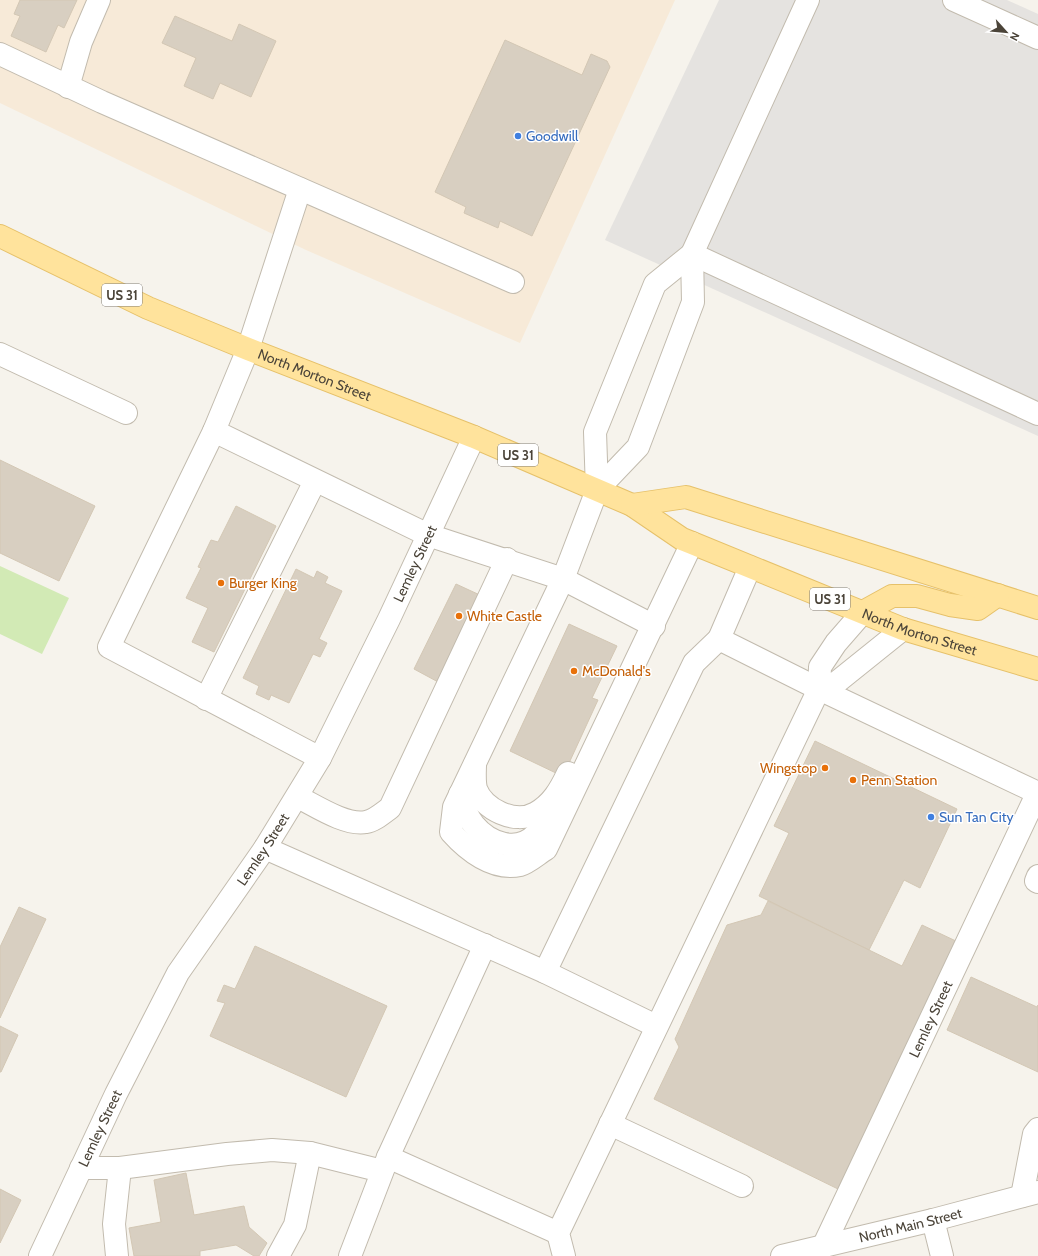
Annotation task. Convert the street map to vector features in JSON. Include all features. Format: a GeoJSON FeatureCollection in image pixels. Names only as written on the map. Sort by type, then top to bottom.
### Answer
{"type":"FeatureCollection","features":[{"type":"Feature","properties":{"kind":"main road","name":"North Morton Street"},"geometry":{"type":"LineString","coordinates":[[0,236],[148,308],[248,349],[474,437],[632,505],[682,539],[903,629],[1038,669]]}},
{"type":"Feature","properties":{"kind":"main road"},"geometry":{"type":"LineString","coordinates":[[632,505],[686,497],[1038,608]]}},
{"type":"Feature","properties":{"kind":"main road"},"geometry":{"type":"LineString","coordinates":[[862,612],[892,596],[917,596],[978,609],[998,595]]}},
{"type":"Feature","properties":{"kind":"street"},"geometry":{"type":"LineString","coordinates":[[68,87],[81,42],[99,0]]}},
{"type":"Feature","properties":{"kind":"street"},"geometry":{"type":"LineString","coordinates":[[596,490],[638,446],[693,302],[692,254],[808,0]]}},
{"type":"Feature","properties":{"kind":"street"},"geometry":{"type":"LineString","coordinates":[[954,0],[1038,38]]}},
{"type":"Feature","properties":{"kind":"street"},"geometry":{"type":"LineString","coordinates":[[0,54],[68,87],[513,282]]}},
{"type":"Feature","properties":{"kind":"street"},"geometry":{"type":"LineString","coordinates":[[300,189],[248,349],[214,431],[109,647],[320,758]]}},
{"type":"Feature","properties":{"kind":"street"},"geometry":{"type":"LineString","coordinates":[[692,254],[1038,414]]}},
{"type":"Feature","properties":{"kind":"street"},"geometry":{"type":"LineString","coordinates":[[692,254],[655,284],[595,432],[596,490],[563,579],[454,807],[450,832],[466,848],[500,865],[521,865],[546,848],[692,543]]}},
{"type":"Feature","properties":{"kind":"street"},"geometry":{"type":"LineString","coordinates":[[0,354],[126,413]]}},
{"type":"Feature","properties":{"kind":"street"},"geometry":{"type":"LineString","coordinates":[[214,431],[428,535],[507,559],[563,579],[649,635]]}},
{"type":"Feature","properties":{"kind":"street","name":"Lemley Street"},"geometry":{"type":"LineString","coordinates":[[40,1256],[140,1045],[178,973],[265,848],[298,797],[320,758],[474,437]]}},
{"type":"Feature","properties":{"kind":"street"},"geometry":{"type":"LineString","coordinates":[[206,699],[315,481]]}},
{"type":"Feature","properties":{"kind":"street"},"geometry":{"type":"LineString","coordinates":[[298,797],[341,818],[356,822],[366,822],[390,808],[507,559]]}},
{"type":"Feature","properties":{"kind":"street"},"geometry":{"type":"LineString","coordinates":[[544,972],[694,664],[719,639],[750,567]]}},
{"type":"Feature","properties":{"kind":"street"},"geometry":{"type":"LineString","coordinates":[[564,1256],[558,1233],[819,689],[820,667],[836,642],[862,612]]}},
{"type":"Feature","properties":{"kind":"street"},"geometry":{"type":"LineString","coordinates":[[819,689],[837,682],[903,629]]}},
{"type":"Feature","properties":{"kind":"street"},"geometry":{"type":"LineString","coordinates":[[460,794],[464,808],[473,825],[487,837],[501,844],[512,845],[524,842],[535,835],[543,824],[559,792],[610,685],[649,635]]}},
{"type":"Feature","properties":{"kind":"street"},"geometry":{"type":"LineString","coordinates":[[719,639],[819,689],[1038,793]]}},
{"type":"Feature","properties":{"kind":"street"},"geometry":{"type":"LineString","coordinates":[[475,762],[476,787],[481,799],[492,808],[504,814],[520,817],[534,815],[546,806],[559,792]]}},
{"type":"Feature","properties":{"kind":"street","name":"Lemley Street"},"geometry":{"type":"LineString","coordinates":[[823,1247],[1038,793]]}},
{"type":"Feature","properties":{"kind":"street"},"geometry":{"type":"LineString","coordinates":[[265,848],[485,945],[656,1026]]}},
{"type":"Feature","properties":{"kind":"street"},"geometry":{"type":"LineString","coordinates":[[1038,876],[1036,880],[1038,882]]}},
{"type":"Feature","properties":{"kind":"street"},"geometry":{"type":"LineString","coordinates":[[350,1256],[385,1164],[485,945]]}},
{"type":"Feature","properties":{"kind":"street"},"geometry":{"type":"LineString","coordinates":[[610,1124],[742,1186]]}},
{"type":"Feature","properties":{"kind":"street"},"geometry":{"type":"LineString","coordinates":[[1030,1194],[1034,1134],[1038,1129]]}},
{"type":"Feature","properties":{"kind":"street"},"geometry":{"type":"LineString","coordinates":[[81,1168],[120,1168],[227,1154],[272,1150],[310,1153],[385,1164],[558,1233]]}},
{"type":"Feature","properties":{"kind":"street"},"geometry":{"type":"LineString","coordinates":[[278,1256],[295,1225],[310,1153]]}},
{"type":"Feature","properties":{"kind":"street"},"geometry":{"type":"LineString","coordinates":[[117,1256],[114,1224],[120,1168]]}},
{"type":"Feature","properties":{"kind":"street","name":"North Main Street"},"geometry":{"type":"LineString","coordinates":[[782,1256],[933,1220],[1030,1194]]}},
{"type":"Feature","properties":{"kind":"street"},"geometry":{"type":"LineString","coordinates":[[933,1220],[942,1256]]}},
{"type":"Feature","properties":{"kind":"shaded area"},"geometry":{"type":"Polygon","coordinates":[[[0,0],[675,0],[520,343],[306,250],[0,103],[0,0]]]}},
{"type":"Feature","properties":{"kind":"shaded area"},"geometry":{"type":"Polygon","coordinates":[[[719,0],[1007,0],[1038,14],[1038,436],[605,240],[719,0]]]}},
{"type":"Feature","properties":{"kind":"green space"},"geometry":{"type":"Polygon","coordinates":[[[0,566],[69,598],[42,654],[0,634],[0,566]]]}},
{"type":"Feature","properties":{"kind":"building"},"geometry":{"type":"Polygon","coordinates":[[[20,0],[77,0],[64,28],[58,25],[46,52],[11,36],[20,16],[14,14],[20,0]]]}},
{"type":"Feature","properties":{"kind":"building"},"geometry":{"type":"Polygon","coordinates":[[[175,16],[232,41],[239,24],[276,41],[251,97],[220,83],[213,99],[184,86],[196,58],[162,43],[175,16]]]}},
{"type":"Feature","properties":{"kind":"building"},"geometry":{"type":"Polygon","coordinates":[[[505,40],[582,75],[591,54],[607,61],[610,67],[532,236],[500,221],[498,228],[464,213],[466,207],[435,192],[505,40]]]}},
{"type":"Feature","properties":{"kind":"building"},"geometry":{"type":"Polygon","coordinates":[[[0,460],[95,506],[59,581],[0,553],[0,460]]]}},
{"type":"Feature","properties":{"kind":"building","name":"Burger King"},"geometry":{"type":"Polygon","coordinates":[[[236,506],[276,526],[214,652],[192,642],[208,608],[186,598],[201,568],[198,567],[211,540],[218,542],[236,506]]]}},
{"type":"Feature","properties":{"kind":"building"},"geometry":{"type":"Polygon","coordinates":[[[296,569],[314,578],[317,571],[328,577],[325,583],[342,591],[319,639],[327,643],[320,657],[313,654],[289,703],[271,695],[269,700],[256,694],[259,686],[243,678],[296,569]]]}},
{"type":"Feature","properties":{"kind":"building"},"geometry":{"type":"Polygon","coordinates":[[[456,584],[482,596],[440,683],[414,669],[456,584]]]}},
{"type":"Feature","properties":{"kind":"building"},"geometry":{"type":"Polygon","coordinates":[[[569,624],[617,646],[592,698],[598,700],[564,774],[558,774],[510,751],[569,624]]]}},
{"type":"Feature","properties":{"kind":"building"},"geometry":{"type":"Polygon","coordinates":[[[815,741],[957,809],[920,888],[904,880],[869,950],[759,896],[789,833],[774,826],[815,741]]]}},
{"type":"Feature","properties":{"kind":"building"},"geometry":{"type":"Polygon","coordinates":[[[768,901],[902,966],[922,925],[958,942],[838,1189],[654,1099],[679,1047],[675,1039],[727,925],[761,915],[768,901]]]}},
{"type":"Feature","properties":{"kind":"building"},"geometry":{"type":"Polygon","coordinates":[[[19,907],[46,919],[0,1018],[0,947],[19,907]]]}},
{"type":"Feature","properties":{"kind":"building"},"geometry":{"type":"Polygon","coordinates":[[[255,946],[387,1006],[346,1097],[210,1036],[225,1003],[217,1001],[224,985],[235,989],[255,946]]]}},
{"type":"Feature","properties":{"kind":"building"},"geometry":{"type":"Polygon","coordinates":[[[971,977],[1037,1007],[1038,1005],[1038,1072],[947,1030],[971,977]]]}},
{"type":"Feature","properties":{"kind":"building"},"geometry":{"type":"Polygon","coordinates":[[[0,1026],[18,1035],[1,1072],[0,1072],[0,1026]]]}},
{"type":"Feature","properties":{"kind":"building"},"geometry":{"type":"Polygon","coordinates":[[[186,1173],[194,1215],[244,1206],[249,1227],[267,1243],[259,1256],[254,1256],[236,1245],[200,1251],[200,1256],[134,1256],[129,1228],[161,1222],[154,1180],[186,1173]]]}},
{"type":"Feature","properties":{"kind":"building"},"geometry":{"type":"Polygon","coordinates":[[[0,1189],[21,1200],[0,1243],[0,1189]]]}},
{"type":"Feature","properties":{"kind":"place","name":"Goodwill"},"geometry":{"type":"Point","coordinates":[518,136]}},
{"type":"Feature","properties":{"kind":"place","name":"Burger King"},"geometry":{"type":"Point","coordinates":[221,583]}},
{"type":"Feature","properties":{"kind":"place","name":"White Castle"},"geometry":{"type":"Point","coordinates":[459,616]}},
{"type":"Feature","properties":{"kind":"place","name":"McDonald's"},"geometry":{"type":"Point","coordinates":[574,671]}},
{"type":"Feature","properties":{"kind":"place","name":"Wingstop"},"geometry":{"type":"Point","coordinates":[825,768]}},
{"type":"Feature","properties":{"kind":"place","name":"Penn Station"},"geometry":{"type":"Point","coordinates":[853,780]}},
{"type":"Feature","properties":{"kind":"place","name":"Sun Tan City"},"geometry":{"type":"Point","coordinates":[931,817]}}]}
